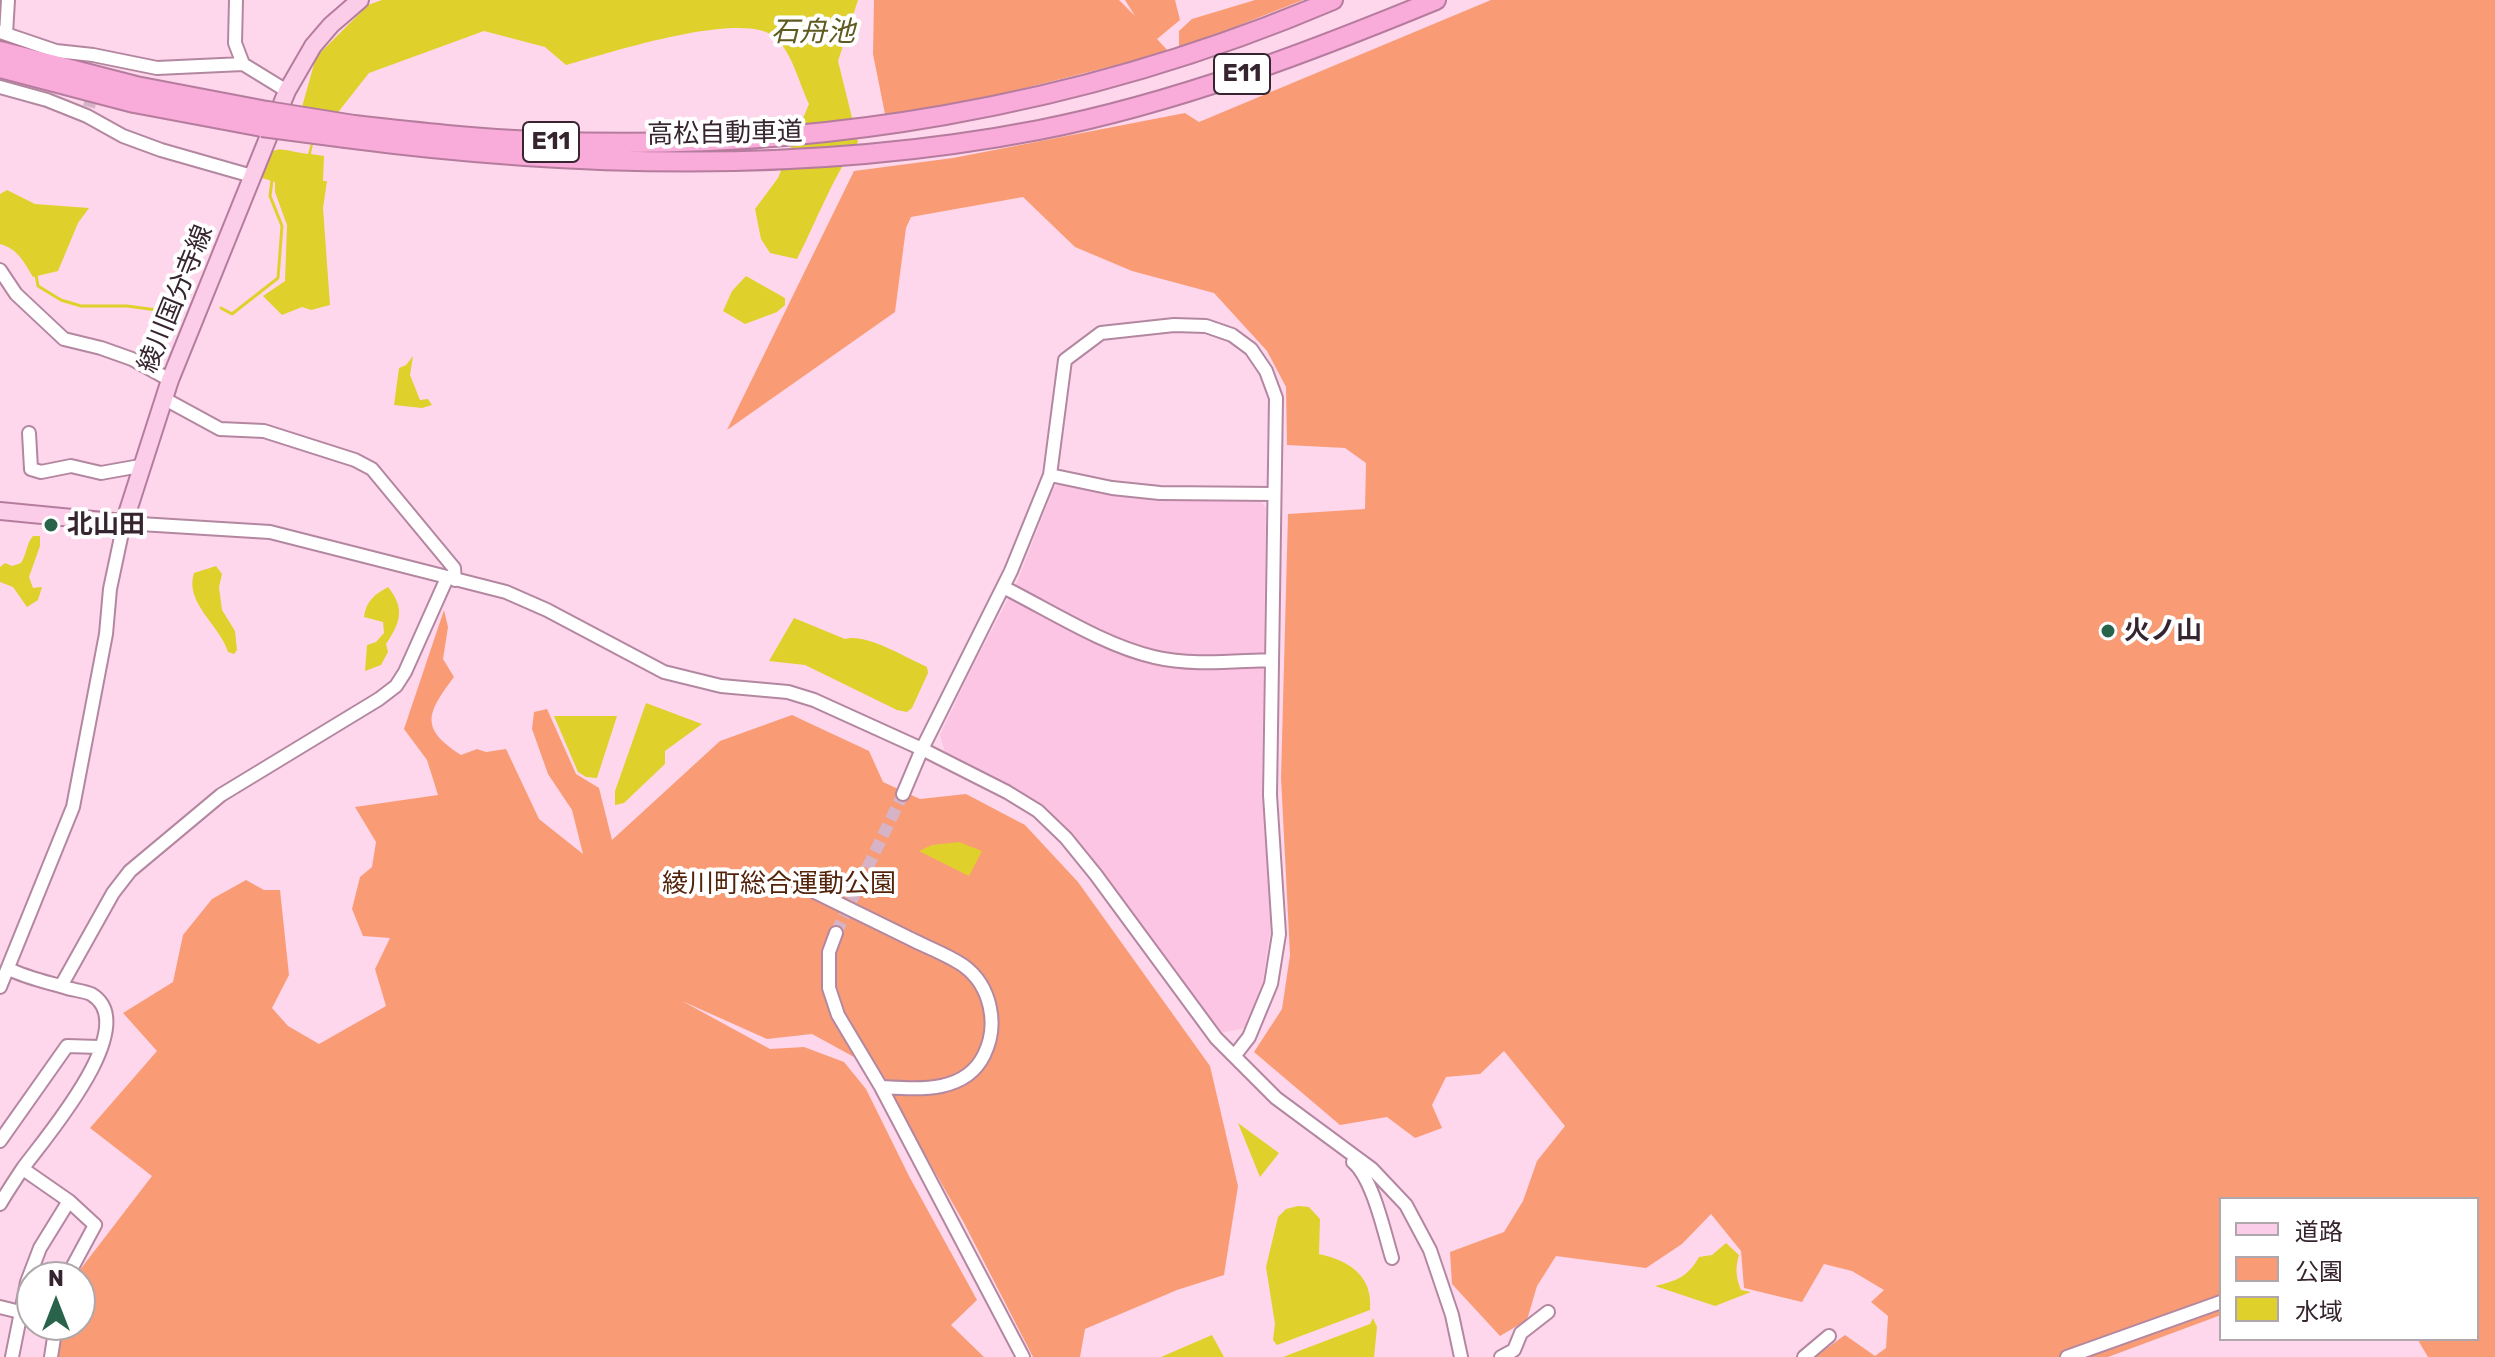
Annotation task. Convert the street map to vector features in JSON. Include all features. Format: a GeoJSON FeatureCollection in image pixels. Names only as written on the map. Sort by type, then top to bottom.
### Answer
{"type":"FeatureCollection","features":[{"type":"Feature","properties":{"kind":"highway","name":"高松自動車道"},"geometry":{"type":"LineString","coordinates":[[350,132],[652,143],[750,138],[898,123],[1028,100],[1153,67],[1271,26],[1333,0]]}},
{"type":"Feature","properties":{"kind":"highway","name":"高松自動車道"},"geometry":{"type":"LineString","coordinates":[[0,68],[134,103],[350,132],[425,149],[538,158],[738,161],[819,158],[910,150],[1041,129],[1167,98],[1285,61],[1436,0]]}},
{"type":"Feature","properties":{"kind":"highway","name":"高松自動車道"},"geometry":{"type":"LineString","coordinates":[[2,39],[136,86],[264,119]]}},
{"type":"Feature","properties":{"kind":"main road","name":"綾川国分寺線"},"geometry":{"type":"LineString","coordinates":[[124,523],[163,398],[287,91],[313,46],[331,25],[360,0]]}},
{"type":"Feature","properties":{"kind":"main road"},"geometry":{"type":"LineString","coordinates":[[0,511],[124,523]]}},
{"type":"Feature","properties":{"kind":"street"},"geometry":{"type":"LineString","coordinates":[[8,0],[2,39],[100,62],[157,68],[243,64],[287,91]]}},
{"type":"Feature","properties":{"kind":"street"},"geometry":{"type":"LineString","coordinates":[[236,0],[235,43],[243,64]]}},
{"type":"Feature","properties":{"kind":"street"},"geometry":{"type":"LineString","coordinates":[[0,87],[88,111],[123,136],[252,176]]}},
{"type":"Feature","properties":{"kind":"street"},"geometry":{"type":"LineString","coordinates":[[0,270],[16,294],[64,339],[132,359],[170,380]]}},
{"type":"Feature","properties":{"kind":"street"},"geometry":{"type":"LineString","coordinates":[[903,794],[922,749],[1003,587],[1050,475],[1065,360],[1101,333],[1174,325],[1206,326],[1232,335],[1251,349],[1266,371],[1276,398],[1270,795],[1279,934],[1271,984],[1249,1037],[1235,1055]]}},
{"type":"Feature","properties":{"kind":"street"},"geometry":{"type":"LineString","coordinates":[[61,986],[113,893],[130,871],[221,795],[396,686],[454,568],[372,469],[355,460],[264,431],[220,429],[163,398]]}},
{"type":"Feature","properties":{"kind":"street"},"geometry":{"type":"LineString","coordinates":[[29,433],[31,469],[41,472],[71,466],[101,473],[140,466]]}},
{"type":"Feature","properties":{"kind":"street"},"geometry":{"type":"LineString","coordinates":[[1050,475],[1112,488],[1160,493],[1274,494]]}},
{"type":"Feature","properties":{"kind":"street"},"geometry":{"type":"LineString","coordinates":[[0,987],[73,807],[124,523],[270,532],[506,592],[547,610],[664,672],[721,686],[788,692],[814,700],[922,749],[1038,811],[1066,838],[1199,1017],[1276,1098],[1372,1169],[1406,1205],[1430,1250],[1452,1315],[1461,1357]]}},
{"type":"Feature","properties":{"kind":"street"},"geometry":{"type":"LineString","coordinates":[[1003,587],[1122,648],[1156,658],[1188,662],[1271,660]]}},
{"type":"Feature","properties":{"kind":"street"},"geometry":{"type":"LineString","coordinates":[[811,890],[965,967],[988,996],[991,1013],[989,1038],[985,1054],[976,1067],[958,1081],[936,1089],[881,1087]]}},
{"type":"Feature","properties":{"kind":"street"},"geometry":{"type":"LineString","coordinates":[[836,933],[829,952],[829,988],[851,1039],[881,1087],[1023,1357]]}},
{"type":"Feature","properties":{"kind":"street"},"geometry":{"type":"LineString","coordinates":[[0,1204],[83,1087],[95,1064],[106,1026],[100,1003],[90,994],[22,976],[9,969]]}},
{"type":"Feature","properties":{"kind":"street"},"geometry":{"type":"LineString","coordinates":[[0,1141],[67,1046],[99,1047]]}},
{"type":"Feature","properties":{"kind":"street"},"geometry":{"type":"LineString","coordinates":[[1347,1151],[1345,1155],[1360,1168],[1367,1183],[1392,1258]]}},
{"type":"Feature","properties":{"kind":"street"},"geometry":{"type":"LineString","coordinates":[[23,1169],[69,1201],[95,1225],[76,1261]]}},
{"type":"Feature","properties":{"kind":"street"},"geometry":{"type":"LineString","coordinates":[[35,1261],[69,1201]]}},
{"type":"Feature","properties":{"kind":"street"},"geometry":{"type":"LineString","coordinates":[[2067,1357],[2219,1303]]}},
{"type":"Feature","properties":{"kind":"street"},"geometry":{"type":"LineString","coordinates":[[1501,1357],[1514,1350],[1521,1333],[1548,1312]]}},
{"type":"Feature","properties":{"kind":"street"},"geometry":{"type":"LineString","coordinates":[[12,1357],[16,1334]]}},
{"type":"Feature","properties":{"kind":"street"},"geometry":{"type":"LineString","coordinates":[[1804,1357],[1829,1336]]}},
{"type":"Feature","properties":{"kind":"shaded area"},"geometry":{"type":"Polygon","coordinates":[[[1061,483],[1260,500],[1266,508],[1262,777],[1270,934],[1263,981],[1245,1028],[1220,1033],[1075,837],[1057,820],[1038,803],[1001,780],[946,756],[940,735],[1017,582],[1054,487],[1061,483]]]}},
{"type":"Feature","properties":{"kind":"green space"},"geometry":{"type":"Polygon","coordinates":[[[874,0],[1119,0],[1135,16],[1125,0],[1175,0],[1180,20],[1157,39],[1169,52],[949,107],[885,114],[873,54],[874,0]]]}},
{"type":"Feature","properties":{"kind":"green space"},"geometry":{"type":"Polygon","coordinates":[[[1255,0],[1303,0],[1179,49],[1179,31],[1192,19],[1255,0]]]}},
{"type":"Feature","properties":{"kind":"green space"},"geometry":{"type":"Polygon","coordinates":[[[1491,0],[2495,0],[2495,1357],[2428,1357],[2419,1342],[2479,1341],[2479,1197],[2219,1197],[2219,1316],[2108,1357],[1815,1357],[1845,1335],[1875,1356],[1886,1348],[1888,1316],[1871,1302],[1884,1290],[1852,1271],[1824,1264],[1802,1302],[1744,1288],[1741,1251],[1711,1214],[1682,1244],[1646,1268],[1556,1256],[1537,1286],[1527,1320],[1500,1336],[1452,1284],[1450,1252],[1504,1232],[1523,1201],[1537,1161],[1565,1126],[1504,1051],[1480,1074],[1446,1077],[1432,1105],[1442,1128],[1415,1138],[1387,1117],[1340,1125],[1254,1052],[1282,1009],[1290,955],[1281,778],[1288,514],[1365,509],[1366,463],[1345,448],[1287,445],[1286,387],[1267,351],[1214,293],[1132,271],[1075,247],[1023,197],[911,217],[906,228],[895,312],[727,430],[854,171],[953,158],[1185,113],[1199,122],[1491,0]]]}},
{"type":"Feature","properties":{"kind":"green space","name":"綾川町総合運動公園"},"geometry":{"type":"Polygon","coordinates":[[[444,610],[448,627],[443,659],[454,677],[433,710],[433,728],[461,755],[477,749],[486,752],[506,749],[539,819],[583,854],[572,810],[548,774],[532,729],[534,712],[547,709],[576,774],[599,788],[612,840],[720,741],[792,715],[869,751],[883,782],[920,799],[966,794],[1025,825],[1078,882],[1210,1066],[1238,1186],[1224,1275],[1177,1290],[1085,1329],[1080,1357],[1033,1357],[964,1223],[876,1069],[812,1034],[767,1039],[682,1001],[770,1049],[804,1047],[844,1062],[866,1089],[910,1178],[977,1300],[951,1325],[984,1357],[57,1357],[60,1341],[96,1341],[96,1261],[87,1261],[152,1176],[90,1128],[157,1051],[123,1013],[173,982],[183,935],[212,899],[246,880],[264,890],[280,890],[289,975],[272,1008],[288,1026],[319,1044],[386,1006],[375,969],[390,938],[363,936],[352,909],[360,877],[372,867],[376,842],[355,807],[438,795],[427,760],[404,729],[444,610]]]}},
{"type":"Feature","properties":{"kind":"water","name":"石舟池"},"geometry":{"type":"Polygon","coordinates":[[[382,0],[858,0],[838,61],[858,142],[797,259],[770,253],[761,239],[755,209],[778,178],[809,104],[791,61],[776,38],[760,30],[706,30],[566,65],[545,47],[484,31],[369,73],[313,144],[311,154],[324,156],[323,181],[327,181],[323,208],[330,305],[311,310],[302,307],[282,315],[263,296],[285,281],[287,225],[275,192],[275,182],[259,177],[275,150],[308,154],[311,143],[302,107],[316,57],[368,5],[382,0]]]}},
{"type":"Feature","properties":{"kind":"water"},"geometry":{"type":"Polygon","coordinates":[[[7,190],[35,204],[89,208],[78,223],[58,271],[33,277],[16,253],[0,244],[0,194],[7,190]]]}},
{"type":"Feature","properties":{"kind":"water"},"geometry":{"type":"Polygon","coordinates":[[[746,276],[785,298],[785,305],[777,312],[745,324],[723,311],[732,291],[746,276]]]}},
{"type":"Feature","properties":{"kind":"water"},"geometry":{"type":"Polygon","coordinates":[[[413,356],[410,375],[420,400],[428,399],[432,405],[422,408],[394,405],[399,368],[413,356]]]}},
{"type":"Feature","properties":{"kind":"water"},"geometry":{"type":"Polygon","coordinates":[[[33,536],[40,536],[40,546],[29,577],[33,588],[42,587],[38,600],[27,607],[13,587],[0,582],[0,567],[5,563],[12,566],[21,563],[33,536]]]}},
{"type":"Feature","properties":{"kind":"water"},"geometry":{"type":"Polygon","coordinates":[[[216,566],[222,574],[219,587],[222,610],[235,631],[237,650],[234,654],[228,652],[194,594],[194,573],[216,566]]]}},
{"type":"Feature","properties":{"kind":"water"},"geometry":{"type":"Polygon","coordinates":[[[388,587],[399,608],[398,622],[386,644],[388,652],[381,665],[365,671],[367,645],[376,642],[384,633],[383,622],[364,617],[365,611],[372,599],[388,587]]]}},
{"type":"Feature","properties":{"kind":"water"},"geometry":{"type":"Polygon","coordinates":[[[794,618],[845,639],[875,643],[927,667],[928,673],[912,708],[907,712],[897,710],[805,665],[769,661],[794,618]]]}},
{"type":"Feature","properties":{"kind":"water"},"geometry":{"type":"Polygon","coordinates":[[[646,703],[702,724],[665,751],[665,764],[624,803],[615,805],[615,791],[646,703]]]}},
{"type":"Feature","properties":{"kind":"water"},"geometry":{"type":"Polygon","coordinates":[[[554,716],[617,716],[597,778],[578,772],[554,716]]]}},
{"type":"Feature","properties":{"kind":"water"},"geometry":{"type":"Polygon","coordinates":[[[959,842],[982,851],[969,876],[919,851],[932,845],[959,842]]]}},
{"type":"Feature","properties":{"kind":"water"},"geometry":{"type":"Polygon","coordinates":[[[1238,1123],[1279,1153],[1260,1177],[1238,1123]]]}},
{"type":"Feature","properties":{"kind":"water"},"geometry":{"type":"Polygon","coordinates":[[[1309,1207],[1320,1219],[1319,1254],[1350,1266],[1364,1280],[1370,1310],[1277,1345],[1273,1340],[1275,1324],[1266,1267],[1278,1217],[1286,1209],[1309,1207]]]}},
{"type":"Feature","properties":{"kind":"water"},"geometry":{"type":"Polygon","coordinates":[[[1726,1243],[1739,1255],[1737,1273],[1741,1290],[1751,1292],[1715,1306],[1655,1286],[1681,1277],[1699,1257],[1712,1255],[1726,1243]]]}},
{"type":"Feature","properties":{"kind":"water"},"geometry":{"type":"Polygon","coordinates":[[[1373,1318],[1377,1327],[1374,1357],[1283,1357],[1370,1324],[1373,1318]]]}},
{"type":"Feature","properties":{"kind":"water"},"geometry":{"type":"Polygon","coordinates":[[[1212,1335],[1224,1357],[1161,1357],[1212,1335]]]}},
{"type":"Feature","properties":{"kind":"waterway"},"geometry":{"type":"LineString","coordinates":[[221,308],[232,314],[278,278],[282,226],[270,196],[272,180]]}},
{"type":"Feature","properties":{"kind":"waterway"},"geometry":{"type":"LineString","coordinates":[[36,275],[38,286],[61,300],[81,306],[127,306],[179,313]]}},
{"type":"Feature","properties":{"kind":"tunnel"},"geometry":{"type":"LineString","coordinates":[[89,107],[99,66]]}},
{"type":"Feature","properties":{"kind":"tunnel"},"geometry":{"type":"LineString","coordinates":[[836,933],[903,794]]}},
{"type":"Feature","properties":{"kind":"place","name":"北山田"},"geometry":{"type":"Point","coordinates":[51,525]}},
{"type":"Feature","properties":{"kind":"place","name":"火ノ山"},"geometry":{"type":"Point","coordinates":[2108,631]}}]}
